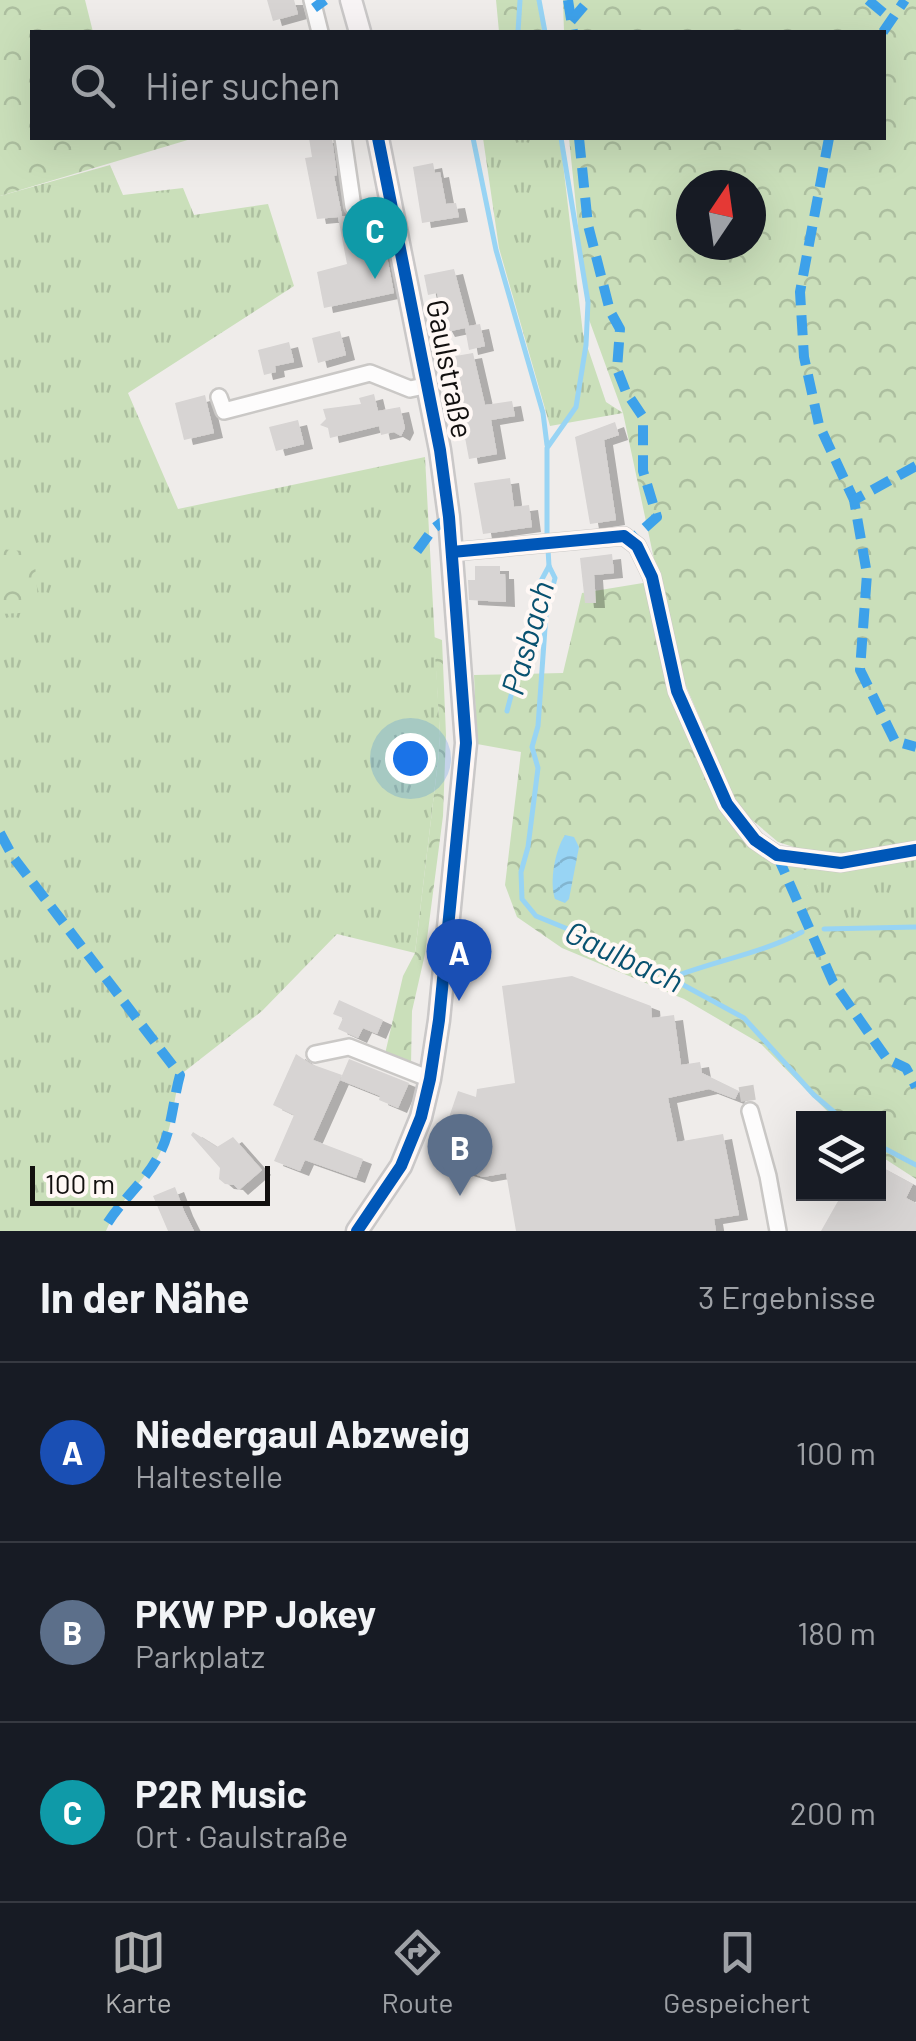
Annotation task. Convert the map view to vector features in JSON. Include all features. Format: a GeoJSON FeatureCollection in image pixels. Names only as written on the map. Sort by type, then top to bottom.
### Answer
{"type":"FeatureCollection","features":[{"type":"Feature","properties":{"kind":"main road"},"geometry":{"type":"LineString","coordinates":[[350,0],[359,30]]}},
{"type":"Feature","properties":{"kind":"main road","name":"Gaulstraße"},"geometry":{"type":"LineString","coordinates":[[357,1231],[401,1166],[421,1117],[430,1079],[440,1020],[466,743],[440,450],[378,140]]}},
{"type":"Feature","properties":{"kind":"street"},"geometry":{"type":"LineString","coordinates":[[312,0],[320,30]]}},
{"type":"Feature","properties":{"kind":"street"},"geometry":{"type":"LineString","coordinates":[[343,140],[353,207]]}},
{"type":"Feature","properties":{"kind":"street","name":"Gaulstraße"},"geometry":{"type":"LineString","coordinates":[[219,397],[224,412],[370,373],[410,389],[429,385]]}},
{"type":"Feature","properties":{"kind":"street"},"geometry":{"type":"LineString","coordinates":[[452,552],[624,536],[637,546],[652,576],[678,692],[726,804],[755,840],[777,854],[841,863],[916,850]]}},
{"type":"Feature","properties":{"kind":"street"},"geometry":{"type":"LineString","coordinates":[[316,1054],[349,1048],[430,1079]]}},
{"type":"Feature","properties":{"kind":"street"},"geometry":{"type":"LineString","coordinates":[[750,1110],[778,1231]]}},
{"type":"Feature","properties":{"kind":"green space"},"geometry":{"type":"Polygon","coordinates":[[[0,0],[85,0],[92,30],[30,30],[30,140],[188,140],[0,196],[0,0]]]}},
{"type":"Feature","properties":{"kind":"green space"},"geometry":{"type":"Polygon","coordinates":[[[496,0],[539,0],[544,30],[499,30],[496,0]]]}},
{"type":"Feature","properties":{"kind":"green space"},"geometry":{"type":"Polygon","coordinates":[[[563,0],[916,0],[916,841],[837,861],[778,842],[745,814],[770,843],[838,865],[807,884],[824,920],[916,920],[916,1179],[886,1160],[886,1111],[827,1111],[761,1044],[684,999],[562,948],[517,917],[505,885],[521,752],[477,744],[474,675],[563,673],[582,593],[649,582],[684,709],[731,790],[676,663],[623,413],[587,314],[569,140],[886,140],[886,30],[564,30],[563,0]]]}},
{"type":"Feature","properties":{"kind":"green space"},"geometry":{"type":"Polygon","coordinates":[[[483,140],[560,140],[583,334],[606,402],[623,413],[550,426],[499,248],[483,140]]]}},
{"type":"Feature","properties":{"kind":"green space"},"geometry":{"type":"Polygon","coordinates":[[[110,165],[123,195],[183,188],[194,215],[268,204],[294,286],[128,393],[178,509],[425,457],[440,736],[438,761],[415,953],[337,934],[262,1011],[180,1075],[161,1151],[106,1231],[0,1231],[0,196],[110,165]]]}},
{"type":"Feature","properties":{"kind":"green space"},"geometry":{"type":"Polygon","coordinates":[[[0,549],[34,552],[39,612],[0,614],[0,549]]]}},
{"type":"Feature","properties":{"kind":"green space"},"geometry":{"type":"Polygon","coordinates":[[[434,637],[442,640],[446,735],[443,816],[425,954],[412,1011],[411,1066],[385,1054],[403,976],[415,953],[438,761],[434,637]]]}},
{"type":"Feature","properties":{"kind":"green space"},"geometry":{"type":"Polygon","coordinates":[[[916,845],[916,920],[823,920],[806,883],[838,865],[916,845]]]}},
{"type":"Feature","properties":{"kind":"water"},"geometry":{"type":"Polygon","coordinates":[[[565,835],[574,837],[579,847],[565,903],[555,899],[553,875],[565,835]]]}},
{"type":"Feature","properties":{"kind":"building"},"geometry":{"type":"Polygon","coordinates":[[[267,0],[294,0],[298,14],[273,21],[267,0]]]}},
{"type":"Feature","properties":{"kind":"building"},"geometry":{"type":"Polygon","coordinates":[[[309,140],[332,140],[342,216],[359,216],[362,234],[382,230],[394,293],[324,308],[317,272],[347,264],[338,217],[317,219],[305,158],[312,157],[309,140]]]}},
{"type":"Feature","properties":{"kind":"building"},"geometry":{"type":"Polygon","coordinates":[[[433,163],[435,173],[440,172],[446,204],[456,203],[459,217],[422,223],[413,167],[433,163]]]}},
{"type":"Feature","properties":{"kind":"building"},"geometry":{"type":"Polygon","coordinates":[[[454,269],[469,326],[480,324],[485,346],[469,350],[465,328],[446,332],[440,321],[443,317],[437,293],[428,295],[424,275],[454,269]]]}},
{"type":"Feature","properties":{"kind":"building"},"geometry":{"type":"Polygon","coordinates":[[[340,331],[346,355],[318,363],[312,338],[340,331]]]}},
{"type":"Feature","properties":{"kind":"building"},"geometry":{"type":"Polygon","coordinates":[[[289,342],[294,362],[275,366],[276,372],[264,375],[258,350],[289,342]]]}},
{"type":"Feature","properties":{"kind":"building"},"geometry":{"type":"Polygon","coordinates":[[[473,353],[485,405],[512,401],[515,416],[491,420],[497,454],[469,459],[450,357],[473,353]]]}},
{"type":"Feature","properties":{"kind":"building"},"geometry":{"type":"Polygon","coordinates":[[[374,394],[378,411],[400,407],[405,428],[401,436],[394,432],[381,435],[379,426],[330,438],[328,428],[320,425],[326,419],[323,409],[361,404],[359,398],[374,394]]]}},
{"type":"Feature","properties":{"kind":"building"},"geometry":{"type":"Polygon","coordinates":[[[205,395],[214,433],[184,440],[175,403],[205,395]]]}},
{"type":"Feature","properties":{"kind":"building"},"geometry":{"type":"Polygon","coordinates":[[[298,420],[304,444],[276,451],[269,427],[298,420]]]}},
{"type":"Feature","properties":{"kind":"building"},"geometry":{"type":"Polygon","coordinates":[[[615,422],[619,435],[604,440],[616,520],[590,524],[575,437],[615,422]]]}},
{"type":"Feature","properties":{"kind":"building"},"geometry":{"type":"Polygon","coordinates":[[[510,478],[514,507],[529,505],[532,527],[483,534],[474,483],[510,478]]]}},
{"type":"Feature","properties":{"kind":"building"},"geometry":{"type":"Polygon","coordinates":[[[612,554],[614,573],[594,575],[596,603],[585,603],[580,558],[612,554]]]}},
{"type":"Feature","properties":{"kind":"building"},"geometry":{"type":"Polygon","coordinates":[[[475,566],[500,566],[500,574],[505,574],[506,602],[469,600],[468,580],[475,580],[475,566]]]}},
{"type":"Feature","properties":{"kind":"building"},"geometry":{"type":"Polygon","coordinates":[[[572,976],[651,1006],[652,1018],[674,1015],[681,1065],[700,1062],[702,1073],[739,1091],[735,1099],[709,1089],[668,1098],[677,1142],[723,1134],[739,1215],[714,1219],[716,1231],[516,1231],[506,1173],[483,1177],[434,1161],[458,1091],[476,1097],[477,1089],[515,1083],[502,986],[572,976]]]}},
{"type":"Feature","properties":{"kind":"building"},"geometry":{"type":"Polygon","coordinates":[[[339,1000],[383,1020],[377,1034],[363,1028],[358,1038],[338,1029],[343,1018],[333,1014],[339,1000]]]}},
{"type":"Feature","properties":{"kind":"building"},"geometry":{"type":"Polygon","coordinates":[[[296,1054],[342,1075],[313,1140],[363,1159],[356,1178],[305,1160],[300,1171],[274,1161],[294,1115],[273,1105],[296,1054]]]}},
{"type":"Feature","properties":{"kind":"building"},"geometry":{"type":"Polygon","coordinates":[[[349,1059],[409,1083],[398,1108],[340,1080],[349,1059]]]}},
{"type":"Feature","properties":{"kind":"building"},"geometry":{"type":"Polygon","coordinates":[[[193,1132],[217,1147],[233,1137],[262,1170],[239,1190],[225,1184],[219,1179],[220,1168],[191,1135],[193,1132]]]}},
{"type":"Feature","properties":{"kind":"building"},"geometry":{"type":"Polygon","coordinates":[[[886,1169],[913,1184],[906,1198],[916,1203],[916,1231],[821,1231],[838,1201],[886,1201],[886,1169]]]}},
{"type":"Feature","properties":{"kind":"building"},"geometry":{"type":"Polygon","coordinates":[[[175,1187],[194,1231],[168,1231],[153,1196],[175,1187]]]}},
{"type":"Feature","properties":{"kind":"waterway","name":"Gaulbach"},"geometry":{"type":"LineString","coordinates":[[518,30],[520,0]]}},
{"type":"Feature","properties":{"kind":"waterway"},"geometry":{"type":"LineString","coordinates":[[539,0],[545,30]]}},
{"type":"Feature","properties":{"kind":"waterway","name":"Gaulbach"},"geometry":{"type":"LineString","coordinates":[[473,140],[496,250],[543,413],[547,445]]}},
{"type":"Feature","properties":{"kind":"waterway"},"geometry":{"type":"LineString","coordinates":[[561,140],[588,302],[586,345],[576,407],[547,448],[549,566],[555,578],[546,614],[538,726],[532,747],[538,768],[521,872],[522,899],[536,916],[619,950],[744,1018],[833,1111]]}},
{"type":"Feature","properties":{"kind":"waterway","name":"Pasbach"},"geometry":{"type":"LineString","coordinates":[[507,711],[541,581],[549,566]]}},
{"type":"Feature","properties":{"kind":"waterway"},"geometry":{"type":"LineString","coordinates":[[824,929],[916,927]]}},
{"type":"Feature","properties":{"kind":"waterway"},"geometry":{"type":"LineString","coordinates":[[671,978],[802,932]]}},
{"type":"Feature","properties":{"kind":"waterway","name":"Gaulbach"},"geometry":{"type":"LineString","coordinates":[[886,1149],[916,1165]]}},
{"type":"Feature","properties":{"kind":"tunnel"},"geometry":{"type":"LineString","coordinates":[[746,1086],[750,1111]]}},
{"type":"Feature","properties":{"kind":"marked path"},"geometry":{"type":"LineString","coordinates":[[314,8],[325,0]]}},
{"type":"Feature","properties":{"kind":"marked path"},"geometry":{"type":"LineString","coordinates":[[568,0],[573,30]]}},
{"type":"Feature","properties":{"kind":"marked path"},"geometry":{"type":"LineString","coordinates":[[571,21],[589,0]]}},
{"type":"Feature","properties":{"kind":"marked path"},"geometry":{"type":"LineString","coordinates":[[868,0],[891,19]]}},
{"type":"Feature","properties":{"kind":"marked path"},"geometry":{"type":"LineString","coordinates":[[884,30],[905,0]]}},
{"type":"Feature","properties":{"kind":"marked path"},"geometry":{"type":"LineString","coordinates":[[579,140],[588,225],[610,311],[620,329],[617,369],[626,392],[643,417],[643,471],[657,517],[631,540]]}},
{"type":"Feature","properties":{"kind":"marked path"},"geometry":{"type":"LineString","coordinates":[[829,140],[800,292],[804,357],[819,425],[854,500]]}},
{"type":"Feature","properties":{"kind":"marked path"},"geometry":{"type":"LineString","coordinates":[[916,466],[854,500],[867,574],[860,670],[895,741],[916,747]]}},
{"type":"Feature","properties":{"kind":"marked path"},"geometry":{"type":"LineString","coordinates":[[417,551],[433,529],[449,517]]}},
{"type":"Feature","properties":{"kind":"marked path"},"geometry":{"type":"LineString","coordinates":[[0,833],[13,857],[180,1075],[160,1153],[103,1231]]}},
{"type":"Feature","properties":{"kind":"marked path"},"geometry":{"type":"LineString","coordinates":[[777,855],[833,982],[887,1059],[906,1068],[916,1087]]}},
{"type":"Feature","properties":{"kind":"cycle path"},"geometry":{"type":"LineString","coordinates":[[357,1231],[401,1166],[421,1117],[430,1079],[466,743],[449,517],[440,450],[378,140]]}},
{"type":"Feature","properties":{"kind":"cycle path"},"geometry":{"type":"LineString","coordinates":[[452,552],[624,536],[637,546],[652,577],[677,691],[727,804],[755,840],[777,855],[841,863],[916,850]]}},
{"type":"Feature","properties":{"kind":"place","name":"P2R Music"},"geometry":{"type":"Point","coordinates":[375,279]}},
{"type":"Feature","properties":{"kind":"place","name":"Niedergaul Abzweig"},"geometry":{"type":"Point","coordinates":[459,1001]}},
{"type":"Feature","properties":{"kind":"place","name":"PKW PP Jokey"},"geometry":{"type":"Point","coordinates":[460,1196]}}]}
